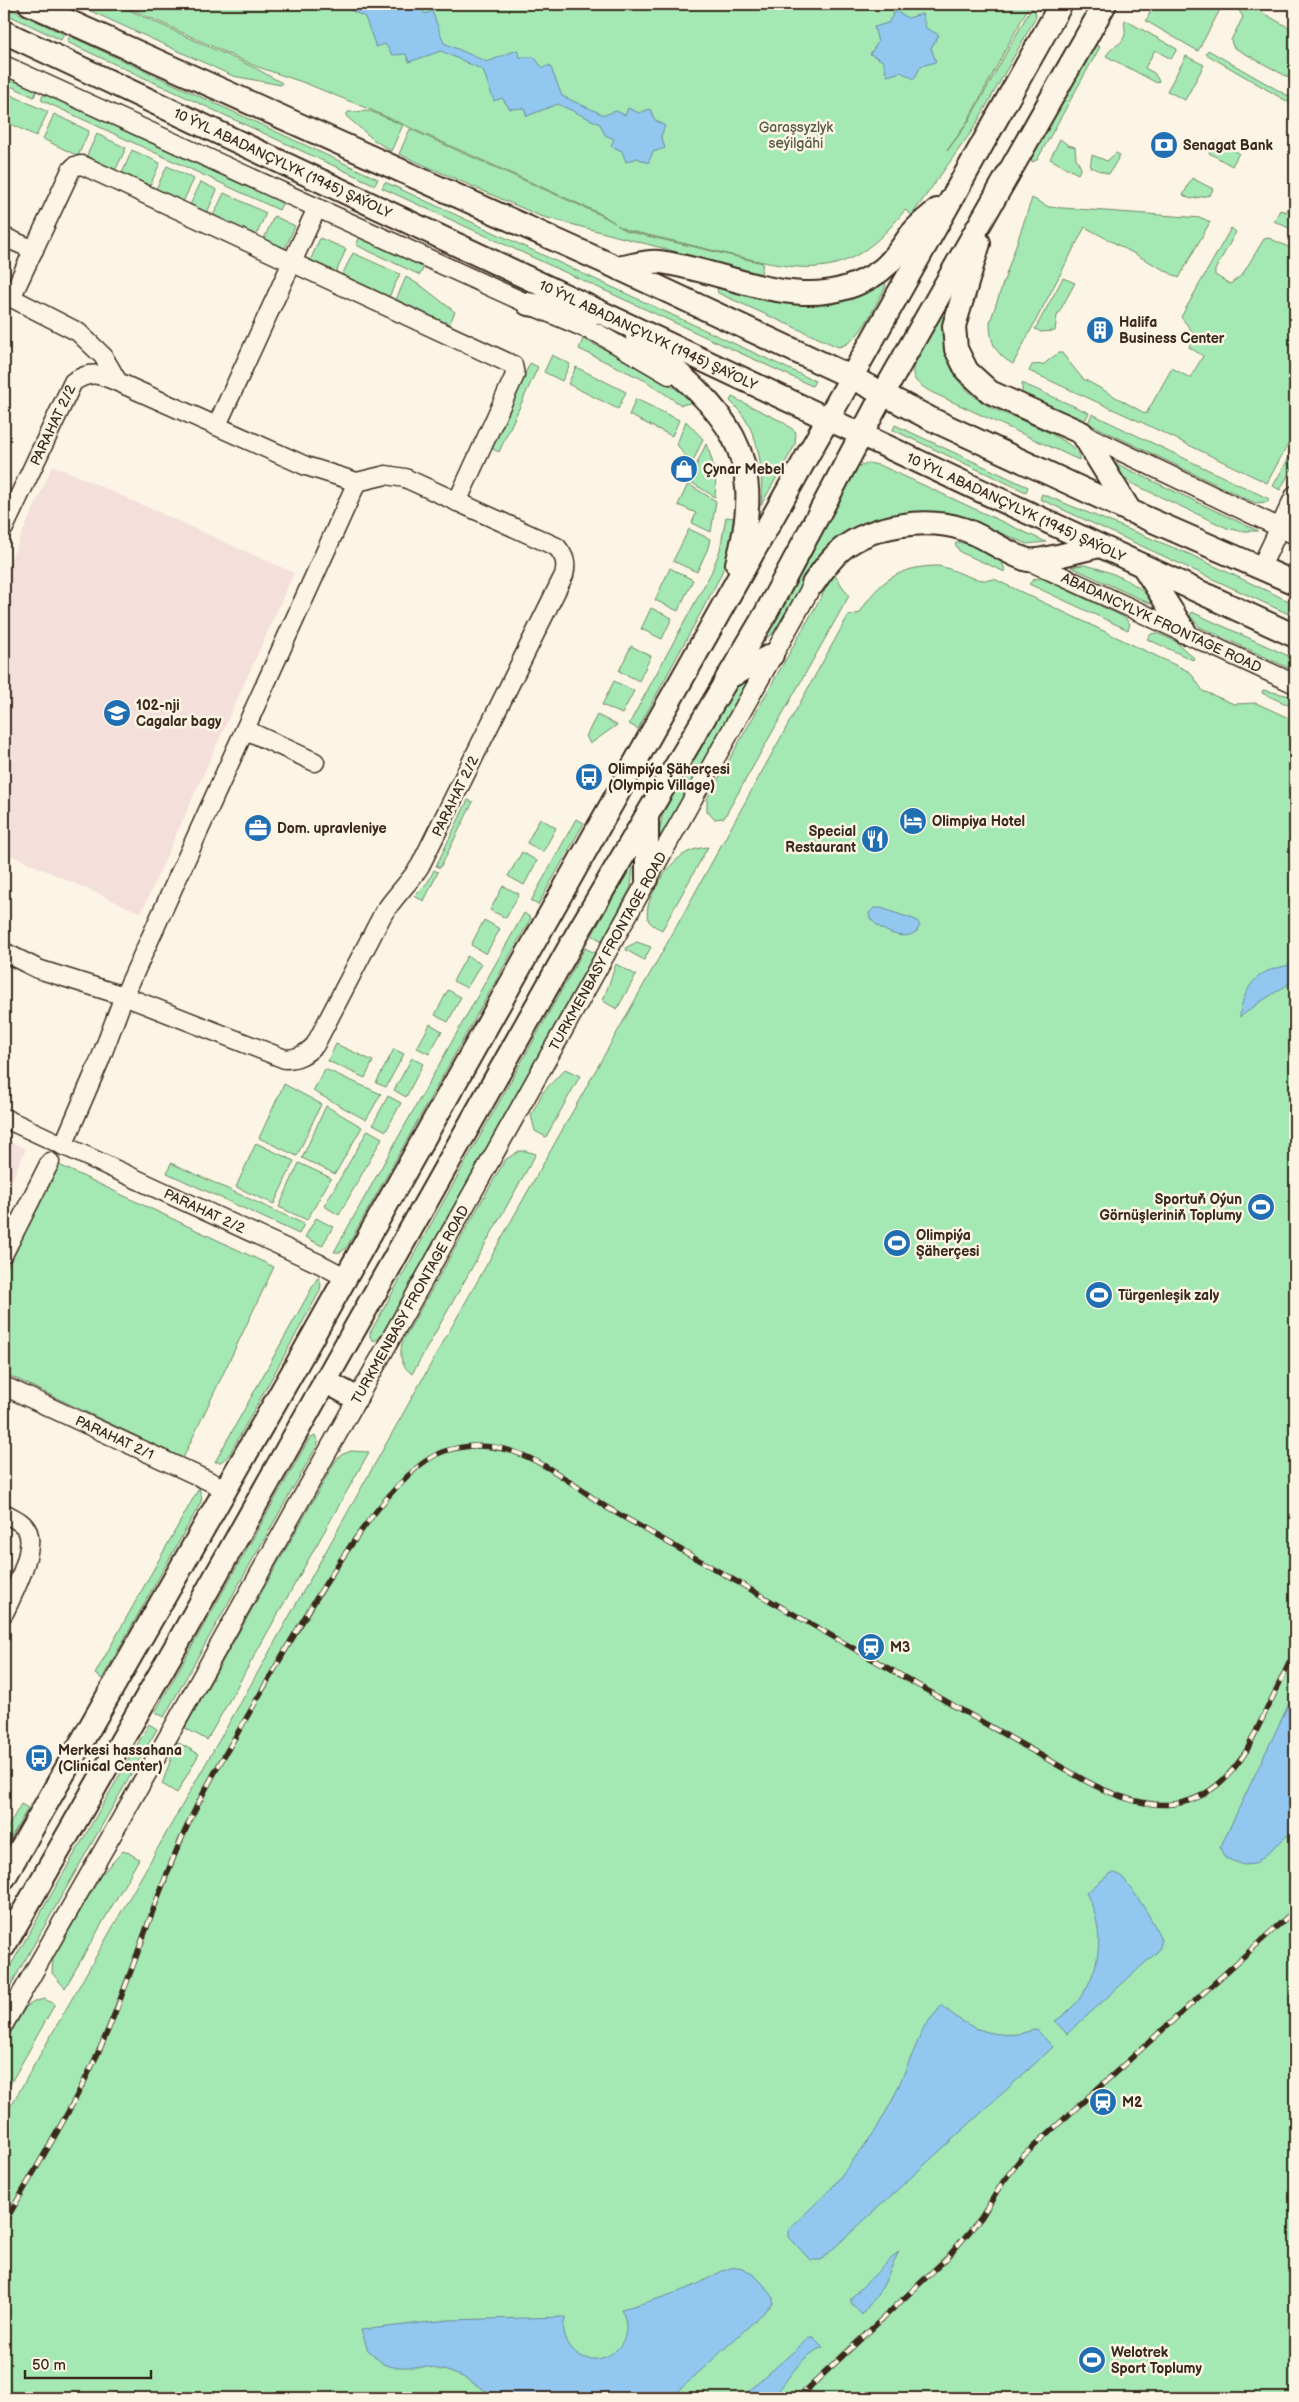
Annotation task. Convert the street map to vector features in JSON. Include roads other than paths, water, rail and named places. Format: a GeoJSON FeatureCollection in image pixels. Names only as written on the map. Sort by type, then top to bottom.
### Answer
{"type":"FeatureCollection","features":[{"type":"Feature","properties":{"kind":"main road"},"geometry":{"type":"LineString","coordinates":[[4,1878],[226,1489],[1061,4]]}},
{"type":"Feature","properties":{"kind":"main road"},"geometry":{"type":"LineString","coordinates":[[4,1946],[577,934],[766,612],[883,394],[1104,4]]}},
{"type":"Feature","properties":{"kind":"main road"},"geometry":{"type":"LineString","coordinates":[[45,7],[618,268],[851,377],[931,419],[1130,511],[1295,582]]}},
{"type":"Feature","properties":{"kind":"main road","name":"10 ÝYL ABADANÇYLYK (1945) ŞAÝOLY"},"geometry":{"type":"LineString","coordinates":[[4,32],[616,318],[827,420],[1295,636]]}},
{"type":"Feature","properties":{"kind":"main road"},"geometry":{"type":"LineString","coordinates":[[618,268],[657,261],[788,293],[830,292],[868,279],[882,270],[892,261],[914,231],[951,197]]}},
{"type":"Feature","properties":{"kind":"main road"},"geometry":{"type":"LineString","coordinates":[[985,217],[976,261],[954,326],[956,349],[967,371],[990,392],[1082,433],[1130,511]]}},
{"type":"Feature","properties":{"kind":"main road"},"geometry":{"type":"LineString","coordinates":[[528,304],[616,318],[678,371],[711,405],[738,444],[744,463],[749,500],[744,540],[729,594]]}},
{"type":"Feature","properties":{"kind":"main road"},"geometry":{"type":"LineString","coordinates":[[813,584],[838,554],[856,540],[873,532],[911,526],[945,525],[961,529],[1029,561],[1099,546]]}},
{"type":"Feature","properties":{"kind":"main road"},"geometry":{"type":"LineString","coordinates":[[1143,566],[1185,632]]}},
{"type":"Feature","properties":{"kind":"main road"},"geometry":{"type":"LineString","coordinates":[[727,678],[772,655]]}},
{"type":"Feature","properties":{"kind":"main road"},"geometry":{"type":"LineString","coordinates":[[647,815],[647,879]]}},
{"type":"Feature","properties":{"kind":"main road"},"geometry":{"type":"LineString","coordinates":[[325,1381],[356,1398]]}},
{"type":"Feature","properties":{"kind":"street","name":"10 ÝYL ABADANÇYLYK (1945) ŞAÝOLY"},"geometry":{"type":"LineString","coordinates":[[4,66],[528,304],[599,334],[653,364],[711,405]]}},
{"type":"Feature","properties":{"kind":"street"},"geometry":{"type":"LineString","coordinates":[[118,382],[103,356],[78,332],[8,296],[34,250],[71,170],[75,166],[82,166],[512,365],[515,375],[457,502]]}},
{"type":"Feature","properties":{"kind":"street"},"geometry":{"type":"LineString","coordinates":[[217,425],[317,208]]}},
{"type":"Feature","properties":{"kind":"street"},"geometry":{"type":"LineString","coordinates":[[4,237],[34,250]]}},
{"type":"Feature","properties":{"kind":"street","name":"PARAHAT 2/2"},"geometry":{"type":"LineString","coordinates":[[4,528],[73,382],[86,374],[101,375],[118,382],[306,466],[357,482],[386,475],[405,478],[557,547],[564,556],[566,564],[564,575],[420,866],[383,914],[315,1044],[306,1054],[294,1059],[285,1058],[124,996],[38,969],[4,952]]}},
{"type":"Feature","properties":{"kind":"street"},"geometry":{"type":"LineString","coordinates":[[1082,433],[1295,535]]}},
{"type":"Feature","properties":{"kind":"street"},"geometry":{"type":"LineString","coordinates":[[63,1146],[100,1060],[124,996],[357,482]]}},
{"type":"Feature","properties":{"kind":"street"},"geometry":{"type":"LineString","coordinates":[[1261,567],[1295,495]]}},
{"type":"Feature","properties":{"kind":"street","name":"ABADANCYLYK FRONTAGE ROAD"},"geometry":{"type":"LineString","coordinates":[[1029,561],[1295,684]]}},
{"type":"Feature","properties":{"kind":"street","name":"TURKMENBASY FRONTAGE ROAD"},"geometry":{"type":"LineString","coordinates":[[4,2024],[164,1744],[813,584]]}},
{"type":"Feature","properties":{"kind":"street"},"geometry":{"type":"LineString","coordinates":[[246,730],[315,762]]}},
{"type":"Feature","properties":{"kind":"street","name":"PARAHAT 2/2"},"geometry":{"type":"LineString","coordinates":[[4,1118],[320,1264],[345,1278]]}},
{"type":"Feature","properties":{"kind":"street"},"geometry":{"type":"LineString","coordinates":[[4,1253],[50,1162]]}},
{"type":"Feature","properties":{"kind":"street","name":"PARAHAT 2/1"},"geometry":{"type":"LineString","coordinates":[[4,1386],[226,1489]]}},
{"type":"Feature","properties":{"kind":"street"},"geometry":{"type":"LineString","coordinates":[[4,1513],[21,1522],[28,1533],[28,1555],[16,1590],[4,1613]]}},
{"type":"Feature","properties":{"kind":"water"},"geometry":{"type":"Polygon","coordinates":[[[337,4],[359,4],[369,8],[381,4],[417,4],[425,14],[432,11],[444,43],[487,62],[517,50],[520,57],[534,57],[543,68],[550,65],[562,96],[604,115],[616,111],[625,115],[628,108],[639,113],[650,109],[655,120],[665,126],[661,136],[665,148],[653,152],[648,163],[637,158],[626,162],[622,151],[611,146],[614,139],[605,135],[600,124],[558,104],[527,116],[524,108],[510,109],[502,98],[494,101],[483,70],[441,51],[409,62],[406,54],[393,55],[385,44],[376,47],[365,17],[337,4]]]}},
{"type":"Feature","properties":{"kind":"water"},"geometry":{"type":"Polygon","coordinates":[[[895,11],[908,18],[922,14],[926,28],[939,35],[931,48],[936,62],[921,66],[914,79],[901,72],[887,76],[883,61],[870,54],[878,42],[874,27],[888,23],[895,11]]]}},
{"type":"Feature","properties":{"kind":"water"},"geometry":{"type":"Polygon","coordinates":[[[874,908],[881,908],[916,920],[920,925],[917,931],[912,934],[905,936],[892,934],[879,927],[870,918],[869,913],[874,908]]]}},
{"type":"Feature","properties":{"kind":"water"},"geometry":{"type":"Polygon","coordinates":[[[1295,962],[1295,980],[1240,1017],[1242,1003],[1251,984],[1256,979],[1268,971],[1295,962]]]}},
{"type":"Feature","properties":{"kind":"water"},"geometry":{"type":"Polygon","coordinates":[[[1295,1691],[1295,1829],[1255,1864],[1244,1865],[1225,1858],[1220,1848],[1295,1691]]]}},
{"type":"Feature","properties":{"kind":"water"},"geometry":{"type":"Polygon","coordinates":[[[1111,1873],[1122,1877],[1138,1898],[1159,1935],[1161,1945],[1157,1952],[1067,2034],[1055,2021],[1070,2010],[1082,1996],[1096,1963],[1099,1946],[1094,1910],[1086,1893],[1111,1873]]]}},
{"type":"Feature","properties":{"kind":"water"},"geometry":{"type":"Polygon","coordinates":[[[942,2005],[959,2019],[987,2032],[1018,2034],[1037,2030],[1053,2047],[821,2260],[810,2260],[789,2237],[789,2229],[831,2189],[876,2130],[893,2099],[924,2027],[942,2005]]]}},
{"type":"Feature","properties":{"kind":"water"},"geometry":{"type":"Polygon","coordinates":[[[899,2251],[883,2286],[862,2315],[851,2303],[851,2298],[899,2251]]]}},
{"type":"Feature","properties":{"kind":"water"},"geometry":{"type":"Polygon","coordinates":[[[739,2267],[754,2275],[762,2283],[773,2297],[773,2304],[671,2398],[498,2398],[463,2377],[447,2371],[428,2367],[393,2367],[383,2364],[368,2350],[361,2330],[448,2320],[566,2317],[564,2330],[568,2343],[577,2354],[599,2359],[619,2347],[625,2336],[626,2323],[621,2309],[677,2292],[696,2285],[722,2271],[739,2267]]]}},
{"type":"Feature","properties":{"kind":"water"},"geometry":{"type":"Polygon","coordinates":[[[810,2337],[813,2337],[823,2347],[801,2362],[773,2398],[741,2398],[810,2337]]]}},
{"type":"Feature","properties":{"kind":"railway"},"geometry":{"type":"LineString","coordinates":[[4,2224],[88,2075],[121,1998],[173,1858],[218,1766],[314,1602],[366,1524],[394,1490],[420,1465],[445,1451],[469,1446],[491,1447],[511,1451],[531,1459],[569,1481],[606,1507],[1084,1780],[1108,1792],[1131,1800],[1153,1804],[1174,1804],[1194,1799],[1213,1789],[1230,1773],[1247,1750],[1295,1651]]}},
{"type":"Feature","properties":{"kind":"railway"},"geometry":{"type":"LineString","coordinates":[[798,2398],[947,2258],[981,2218],[1003,2182],[1022,2157],[1295,1910]]}},
{"type":"Feature","properties":{"kind":"place","name":"Senagat Bank"},"geometry":{"type":"Point","coordinates":[1164,145]}},
{"type":"Feature","properties":{"kind":"place","name":"Halifa Business Center"},"geometry":{"type":"Point","coordinates":[1100,330]}},
{"type":"Feature","properties":{"kind":"place","name":"Çynar Mebel"},"geometry":{"type":"Point","coordinates":[684,469]}},
{"type":"Feature","properties":{"kind":"place","name":"102-nji Cagalar bagy"},"geometry":{"type":"Point","coordinates":[117,713]}},
{"type":"Feature","properties":{"kind":"place","name":"Olimpiýa Şäherçesi (Olympic Village)"},"geometry":{"type":"Point","coordinates":[589,777]}},
{"type":"Feature","properties":{"kind":"place","name":"Olimpiya Hotel"},"geometry":{"type":"Point","coordinates":[913,821]}},
{"type":"Feature","properties":{"kind":"place","name":"Dom. upravleniye"},"geometry":{"type":"Point","coordinates":[258,828]}},
{"type":"Feature","properties":{"kind":"place","name":"Special Restaurant"},"geometry":{"type":"Point","coordinates":[875,839]}},
{"type":"Feature","properties":{"kind":"place","name":"Sportuň Oýun Görnüşleriniň Toplumy"},"geometry":{"type":"Point","coordinates":[1261,1207]}},
{"type":"Feature","properties":{"kind":"place","name":"Olimpiýa Şäherçesi"},"geometry":{"type":"Point","coordinates":[897,1243]}},
{"type":"Feature","properties":{"kind":"place","name":"Türgenleşik zaly"},"geometry":{"type":"Point","coordinates":[1099,1295]}},
{"type":"Feature","properties":{"kind":"place","name":"M3"},"geometry":{"type":"Point","coordinates":[871,1647]}},
{"type":"Feature","properties":{"kind":"place","name":"Merkesi hassahana (Clinical Center)"},"geometry":{"type":"Point","coordinates":[39,1758]}},
{"type":"Feature","properties":{"kind":"place","name":"M2"},"geometry":{"type":"Point","coordinates":[1103,2102]}},
{"type":"Feature","properties":{"kind":"place","name":"Welotrek Sport Toplumy"},"geometry":{"type":"Point","coordinates":[1092,2360]}},
{"type":"Feature","properties":{"kind":"park label","name":"Garaşsyzlyk seýilgähi"},"geometry":{"type":"Point","coordinates":[796,136]}}]}
